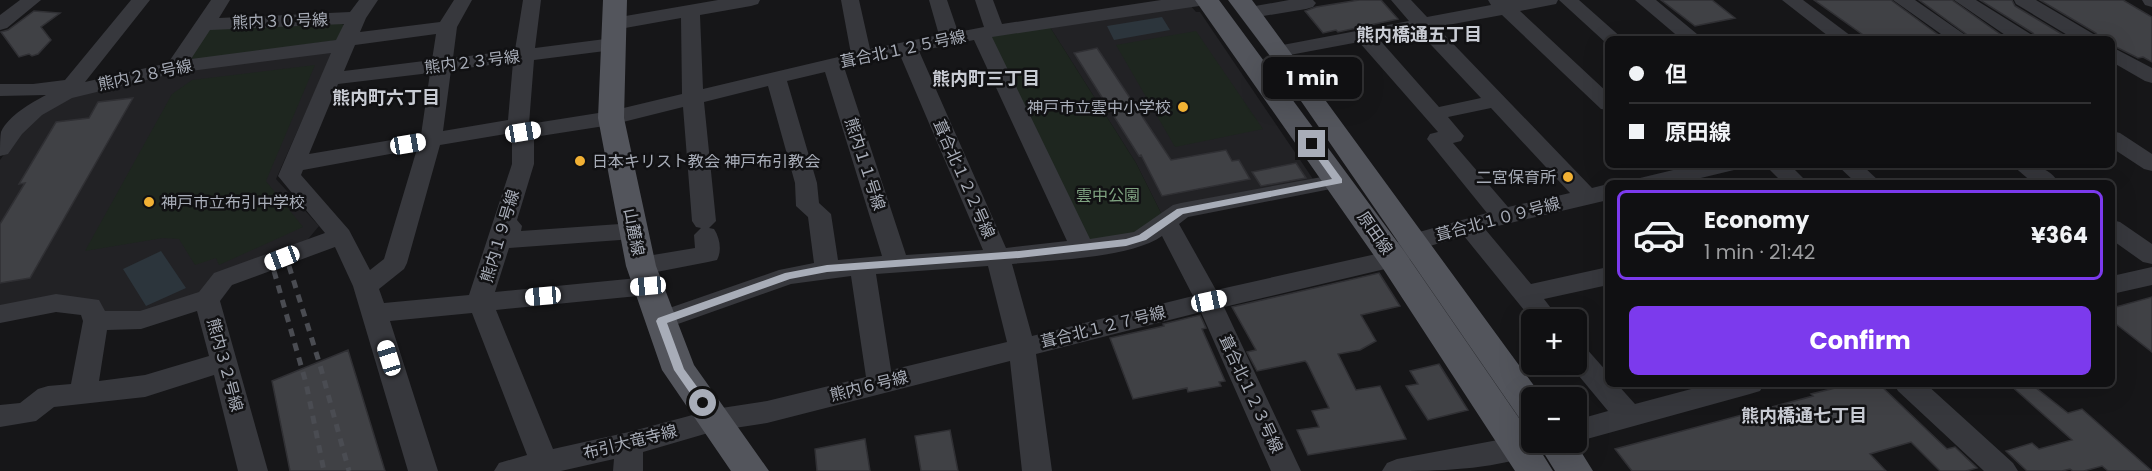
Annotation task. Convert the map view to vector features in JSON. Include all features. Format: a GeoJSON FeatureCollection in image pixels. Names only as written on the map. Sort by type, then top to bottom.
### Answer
{"type":"FeatureCollection","features":[{"type":"Feature","properties":{"kind":"main road","name":"原田線"},"geometry":{"type":"LineString","coordinates":[[1207,0],[1338,181],[1404,250],[1521,395]]}},
{"type":"Feature","properties":{"kind":"main road","name":"原田線"},"geometry":{"type":"LineString","coordinates":[[1245,6],[1279,51],[1404,250],[1527,460]]}},
{"type":"Feature","properties":{"kind":"main road","name":"山麓線"},"geometry":{"type":"LineString","coordinates":[[614,23],[611,118],[644,276],[679,370],[751,471]]}},
{"type":"Feature","properties":{"kind":"main road"},"geometry":{"type":"LineString","coordinates":[[1563,453],[1575,471]]}},
{"type":"Feature","properties":{"kind":"street"},"geometry":{"type":"LineString","coordinates":[[0,24],[32,0]]}},
{"type":"Feature","properties":{"kind":"street","name":"熊内２８号線"},"geometry":{"type":"LineString","coordinates":[[68,89],[141,0]]}},
{"type":"Feature","properties":{"kind":"street"},"geometry":{"type":"LineString","coordinates":[[174,67],[221,0]]}},
{"type":"Feature","properties":{"kind":"street"},"geometry":{"type":"LineString","coordinates":[[366,286],[395,263],[431,140],[447,27],[464,0]]}},
{"type":"Feature","properties":{"kind":"street","name":"熊内１９号線"},"geometry":{"type":"LineString","coordinates":[[532,0],[524,55],[521,128],[523,164],[480,302],[544,462]]}},
{"type":"Feature","properties":{"kind":"street","name":"熊内２３号線"},"geometry":{"type":"LineString","coordinates":[[330,79],[524,55],[614,23],[751,0]]}},
{"type":"Feature","properties":{"kind":"street"},"geometry":{"type":"LineString","coordinates":[[850,0],[862,57]]}},
{"type":"Feature","properties":{"kind":"street"},"geometry":{"type":"LineString","coordinates":[[938,0],[950,39]]}},
{"type":"Feature","properties":{"kind":"street"},"geometry":{"type":"LineString","coordinates":[[984,0],[987,31],[1083,249]]}},
{"type":"Feature","properties":{"kind":"street","name":"葺合北１２５号線"},"geometry":{"type":"LineString","coordinates":[[294,164],[431,140],[611,118],[862,57],[987,31],[1119,5],[1199,0]]}},
{"type":"Feature","properties":{"kind":"street"},"geometry":{"type":"LineString","coordinates":[[1245,6],[1306,3],[1303,0]]}},
{"type":"Feature","properties":{"kind":"street"},"geometry":{"type":"LineString","coordinates":[[1400,0],[1496,101],[1598,194]]}},
{"type":"Feature","properties":{"kind":"street"},"geometry":{"type":"LineString","coordinates":[[1279,51],[1422,24],[1501,4],[1548,0]]}},
{"type":"Feature","properties":{"kind":"street"},"geometry":{"type":"LineString","coordinates":[[1568,0],[1610,36]]}},
{"type":"Feature","properties":{"kind":"street"},"geometry":{"type":"LineString","coordinates":[[1644,0],[1689,36]]}},
{"type":"Feature","properties":{"kind":"street"},"geometry":{"type":"LineString","coordinates":[[1791,0],[1841,36]]}},
{"type":"Feature","properties":{"kind":"street"},"geometry":{"type":"LineString","coordinates":[[1902,0],[1956,36]]}},
{"type":"Feature","properties":{"kind":"street"},"geometry":{"type":"LineString","coordinates":[[1963,0],[2020,36]]}},
{"type":"Feature","properties":{"kind":"street"},"geometry":{"type":"LineString","coordinates":[[2023,0],[2083,36]]}},
{"type":"Feature","properties":{"kind":"street"},"geometry":{"type":"LineString","coordinates":[[1501,4],[1605,101]]}},
{"type":"Feature","properties":{"kind":"street"},"geometry":{"type":"LineString","coordinates":[[376,313],[480,302],[644,276],[708,255],[693,97],[690,11]]}},
{"type":"Feature","properties":{"kind":"street","name":"熊内３０号線"},"geometry":{"type":"LineString","coordinates":[[204,24],[354,26]]}},
{"type":"Feature","properties":{"kind":"street"},"geometry":{"type":"LineString","coordinates":[[423,471],[366,286],[340,236],[289,176],[354,26],[447,27]]}},
{"type":"Feature","properties":{"kind":"street","name":"熊内２８号線"},"geometry":{"type":"LineString","coordinates":[[68,89],[354,26]]}},
{"type":"Feature","properties":{"kind":"street"},"geometry":{"type":"LineString","coordinates":[[1364,35],[1453,136],[1438,139],[1503,216]]}},
{"type":"Feature","properties":{"kind":"street","name":"葺合北１２２号線"},"geometry":{"type":"LineString","coordinates":[[907,48],[998,256],[1022,347],[1037,471]]}},
{"type":"Feature","properties":{"kind":"street"},"geometry":{"type":"LineString","coordinates":[[2115,54],[2147,70]]}},
{"type":"Feature","properties":{"kind":"street","name":"熊内１１号線"},"geometry":{"type":"LineString","coordinates":[[833,64],[897,264]]}},
{"type":"Feature","properties":{"kind":"street"},"geometry":{"type":"LineString","coordinates":[[2115,74],[2147,70]]}},
{"type":"Feature","properties":{"kind":"street"},"geometry":{"type":"LineString","coordinates":[[776,78],[806,183],[808,206],[819,214],[827,269]]}},
{"type":"Feature","properties":{"kind":"street"},"geometry":{"type":"LineString","coordinates":[[0,90],[68,89]]}},
{"type":"Feature","properties":{"kind":"street"},"geometry":{"type":"LineString","coordinates":[[0,148],[14,129],[34,110],[68,89]]}},
{"type":"Feature","properties":{"kind":"street"},"geometry":{"type":"LineString","coordinates":[[1434,114],[1496,101]]}},
{"type":"Feature","properties":{"kind":"street"},"geometry":{"type":"LineString","coordinates":[[2115,140],[2152,164]]}},
{"type":"Feature","properties":{"kind":"street"},"geometry":{"type":"LineString","coordinates":[[1660,180],[1712,168]]}},
{"type":"Feature","properties":{"kind":"street"},"geometry":{"type":"LineString","coordinates":[[1780,168],[1794,180]]}},
{"type":"Feature","properties":{"kind":"street"},"geometry":{"type":"LineString","coordinates":[[1852,168],[1866,180]]}},
{"type":"Feature","properties":{"kind":"street"},"geometry":{"type":"LineString","coordinates":[[2027,168],[2042,180]]}},
{"type":"Feature","properties":{"kind":"street"},"geometry":{"type":"LineString","coordinates":[[661,321],[788,276],[827,269],[1083,249],[1143,238],[1181,211],[1338,181]]}},
{"type":"Feature","properties":{"kind":"street","name":"葺合北１０９号線"},"geometry":{"type":"LineString","coordinates":[[1404,250],[1503,216],[1598,194]]}},
{"type":"Feature","properties":{"kind":"street","name":"葺合北１２３号線"},"geometry":{"type":"LineString","coordinates":[[1166,221],[1209,301],[1286,471]]}},
{"type":"Feature","properties":{"kind":"street"},"geometry":{"type":"LineString","coordinates":[[503,228],[510,226],[507,240],[634,231]]}},
{"type":"Feature","properties":{"kind":"street"},"geometry":{"type":"LineString","coordinates":[[1469,226],[1538,309]]}},
{"type":"Feature","properties":{"kind":"street"},"geometry":{"type":"LineString","coordinates":[[2115,230],[2152,256]]}},
{"type":"Feature","properties":{"kind":"street","name":"熊内３２号線"},"geometry":{"type":"LineString","coordinates":[[253,471],[207,300],[222,279],[340,236]]}},
{"type":"Feature","properties":{"kind":"street","name":"葺合北１２７号線"},"geometry":{"type":"LineString","coordinates":[[1022,347],[1404,250]]}},
{"type":"Feature","properties":{"kind":"street"},"geometry":{"type":"LineString","coordinates":[[862,267],[880,383]]}},
{"type":"Feature","properties":{"kind":"street"},"geometry":{"type":"LineString","coordinates":[[2115,284],[2152,276]]}},
{"type":"Feature","properties":{"kind":"street"},"geometry":{"type":"LineString","coordinates":[[1526,294],[1605,277]]}},
{"type":"Feature","properties":{"kind":"street"},"geometry":{"type":"LineString","coordinates":[[96,321],[141,320],[187,303],[207,300]]}},
{"type":"Feature","properties":{"kind":"street"},"geometry":{"type":"LineString","coordinates":[[0,314],[56,303],[90,307],[96,321],[83,392]]}},
{"type":"Feature","properties":{"kind":"street","name":"熊内６号線"},"geometry":{"type":"LineString","coordinates":[[716,420],[767,412],[1022,347]]}},
{"type":"Feature","properties":{"kind":"street"},"geometry":{"type":"LineString","coordinates":[[0,416],[26,413],[48,397],[145,386],[224,362]]}},
{"type":"Feature","properties":{"kind":"street"},"geometry":{"type":"LineString","coordinates":[[1587,367],[1629,417]]}},
{"type":"Feature","properties":{"kind":"street"},"geometry":{"type":"LineString","coordinates":[[1911,387],[2003,471]]}},
{"type":"Feature","properties":{"kind":"street"},"geometry":{"type":"LineString","coordinates":[[1587,428],[1629,417],[1716,388]]}},
{"type":"Feature","properties":{"kind":"street","name":"布引大竜寺線"},"geometry":{"type":"LineString","coordinates":[[509,471],[544,462],[628,458],[716,420]]}},
{"type":"Feature","properties":{"kind":"street"},"geometry":{"type":"LineString","coordinates":[[1397,471],[1527,460]]}},
{"type":"Feature","properties":{"kind":"shaded area","name":"神戸市立雲中小学校"},"geometry":{"type":"Polygon","coordinates":[[[1191,6],[1196,12],[1200,12],[1315,182],[1163,217],[1136,163],[1048,24],[1191,6]]]}},
{"type":"Feature","properties":{"kind":"shaded area"},"geometry":{"type":"Polygon","coordinates":[[[1162,17],[1170,30],[1114,40],[1107,26],[1162,17]]]}},
{"type":"Feature","properties":{"kind":"shaded area","name":"神戸市立布引中学校"},"geometry":{"type":"Polygon","coordinates":[[[332,53],[276,179],[319,226],[304,244],[197,297],[143,316],[104,318],[95,302],[0,310],[0,160],[26,124],[64,99],[181,70],[332,53]]]}},
{"type":"Feature","properties":{"kind":"shaded area"},"geometry":{"type":"Polygon","coordinates":[[[161,251],[186,288],[146,306],[123,269],[161,251]]]}},
{"type":"Feature","properties":{"kind":"green space"},"geometry":{"type":"Polygon","coordinates":[[[338,22],[344,25],[338,40],[195,60],[188,57],[206,29],[338,22]]]}},
{"type":"Feature","properties":{"kind":"green space","name":"雲中公園"},"geometry":{"type":"Polygon","coordinates":[[[1048,24],[1136,163],[1163,217],[1142,233],[1087,244],[985,34],[1048,24]]]}},
{"type":"Feature","properties":{"kind":"green space"},"geometry":{"type":"Polygon","coordinates":[[[1196,31],[1263,129],[1175,147],[1116,45],[1196,31]]]}},
{"type":"Feature","properties":{"kind":"green space"},"geometry":{"type":"Polygon","coordinates":[[[315,65],[266,181],[303,227],[219,265],[216,258],[195,265],[179,239],[163,238],[85,251],[172,94],[192,80],[315,65]]]}},
{"type":"Feature","properties":{"kind":"building"},"geometry":{"type":"Polygon","coordinates":[[[1359,0],[1381,0],[1398,19],[1323,33],[1305,11],[1316,7],[1359,0]]]}},
{"type":"Feature","properties":{"kind":"building"},"geometry":{"type":"Polygon","coordinates":[[[1661,0],[1712,0],[1735,18],[1695,26],[1661,0]]]}},
{"type":"Feature","properties":{"kind":"building"},"geometry":{"type":"Polygon","coordinates":[[[1814,0],[1891,0],[1940,36],[1865,36],[1814,0]]]}},
{"type":"Feature","properties":{"kind":"building"},"geometry":{"type":"Polygon","coordinates":[[[1919,0],[1952,0],[2003,36],[1969,36],[1919,0]]]}},
{"type":"Feature","properties":{"kind":"building"},"geometry":{"type":"Polygon","coordinates":[[[1980,0],[2012,0],[2015,6],[2065,36],[2035,36],[1980,0]]]}},
{"type":"Feature","properties":{"kind":"building"},"geometry":{"type":"Polygon","coordinates":[[[2040,0],[2123,0],[2152,17],[2152,62],[2115,46],[2115,36],[2098,36],[2040,0]]]}},
{"type":"Feature","properties":{"kind":"building"},"geometry":{"type":"Polygon","coordinates":[[[34,11],[60,13],[41,27],[51,40],[38,54],[19,57],[1,32],[8,30],[34,11]]]}},
{"type":"Feature","properties":{"kind":"building"},"geometry":{"type":"Polygon","coordinates":[[[1097,48],[1171,160],[1226,150],[1232,161],[1239,160],[1250,179],[1162,196],[1141,155],[1139,156],[1074,53],[1097,48]]]}},
{"type":"Feature","properties":{"kind":"building"},"geometry":{"type":"Polygon","coordinates":[[[133,98],[30,278],[0,283],[0,224],[25,183],[19,184],[56,122],[89,118],[98,102],[133,98]]]}},
{"type":"Feature","properties":{"kind":"building"},"geometry":{"type":"Polygon","coordinates":[[[1296,163],[1306,178],[1261,186],[1252,172],[1296,163]]]}},
{"type":"Feature","properties":{"kind":"building"},"geometry":{"type":"Polygon","coordinates":[[[1379,273],[1400,306],[1361,315],[1376,341],[1360,350],[1338,354],[1356,390],[1380,386],[1406,439],[1308,455],[1297,430],[1319,427],[1312,411],[1329,408],[1307,363],[1305,361],[1257,371],[1247,352],[1256,350],[1232,307],[1379,273]]]}},
{"type":"Feature","properties":{"kind":"building"},"geometry":{"type":"Polygon","coordinates":[[[2152,297],[2152,352],[2115,323],[2115,307],[2152,297]]]}},
{"type":"Feature","properties":{"kind":"building"},"geometry":{"type":"Polygon","coordinates":[[[1200,315],[1206,328],[1202,329],[1225,381],[1219,382],[1221,386],[1188,392],[1187,388],[1133,399],[1110,338],[1200,315]]]}},
{"type":"Feature","properties":{"kind":"building"},"geometry":{"type":"Polygon","coordinates":[[[348,350],[385,471],[290,471],[272,381],[348,350]]]}},
{"type":"Feature","properties":{"kind":"building"},"geometry":{"type":"Polygon","coordinates":[[[1439,364],[1468,410],[1428,420],[1406,386],[1418,384],[1410,371],[1439,364]]]}},
{"type":"Feature","properties":{"kind":"building"},"geometry":{"type":"Polygon","coordinates":[[[1882,387],[1947,449],[1955,447],[1977,468],[1966,471],[1940,471],[1911,442],[1870,454],[1886,471],[1632,471],[1615,449],[1813,396],[1811,394],[1835,388],[1882,387]]]}},
{"type":"Feature","properties":{"kind":"building"},"geometry":{"type":"Polygon","coordinates":[[[2012,387],[2035,387],[2068,413],[2082,409],[2152,471],[2108,471],[2102,466],[2084,471],[2070,469],[2027,471],[2006,451],[2032,443],[2039,449],[2072,440],[2012,387]]]}},
{"type":"Feature","properties":{"kind":"building"},"geometry":{"type":"Polygon","coordinates":[[[950,430],[958,471],[921,471],[915,436],[950,430]]]}},
{"type":"Feature","properties":{"kind":"building"},"geometry":{"type":"Polygon","coordinates":[[[865,439],[870,471],[817,471],[815,449],[865,439]]]}},
{"type":"Feature","properties":{"kind":"railway"},"geometry":{"type":"LineString","coordinates":[[289,266],[320,365],[349,471]]}},
{"type":"Feature","properties":{"kind":"railway"},"geometry":{"type":"LineString","coordinates":[[274,271],[306,383],[324,471]]}},
{"type":"Feature","properties":{"kind":"place","name":"神戸市立雲中小学校"},"geometry":{"type":"Point","coordinates":[1183,107]}},
{"type":"Feature","properties":{"kind":"place","name":"日本キリスト教会 神戸布引教会"},"geometry":{"type":"Point","coordinates":[580,161]}},
{"type":"Feature","properties":{"kind":"place","name":"二宮保育所"},"geometry":{"type":"Point","coordinates":[1568,177]}},
{"type":"Feature","properties":{"kind":"place","name":"神戸市立布引中学校"},"geometry":{"type":"Point","coordinates":[149,202]}},
{"type":"Feature","properties":{"kind":"district","name":"熊内橋通五丁目"},"geometry":{"type":"Point","coordinates":[1419,34]}},
{"type":"Feature","properties":{"kind":"district","name":"熊内町三丁目"},"geometry":{"type":"Point","coordinates":[986,78]}},
{"type":"Feature","properties":{"kind":"district","name":"熊内町六丁目"},"geometry":{"type":"Point","coordinates":[386,97]}},
{"type":"Feature","properties":{"kind":"district","name":"熊内橋通七丁目"},"geometry":{"type":"Point","coordinates":[1804,415]}},
{"type":"Feature","properties":{"kind":"route"},"geometry":{"type":"LineString","coordinates":[[703,403],[679,370],[661,321],[788,276],[827,269],[1019,255],[1126,243],[1143,238],[1181,211],[1338,181],[1312,144]]}}]}
